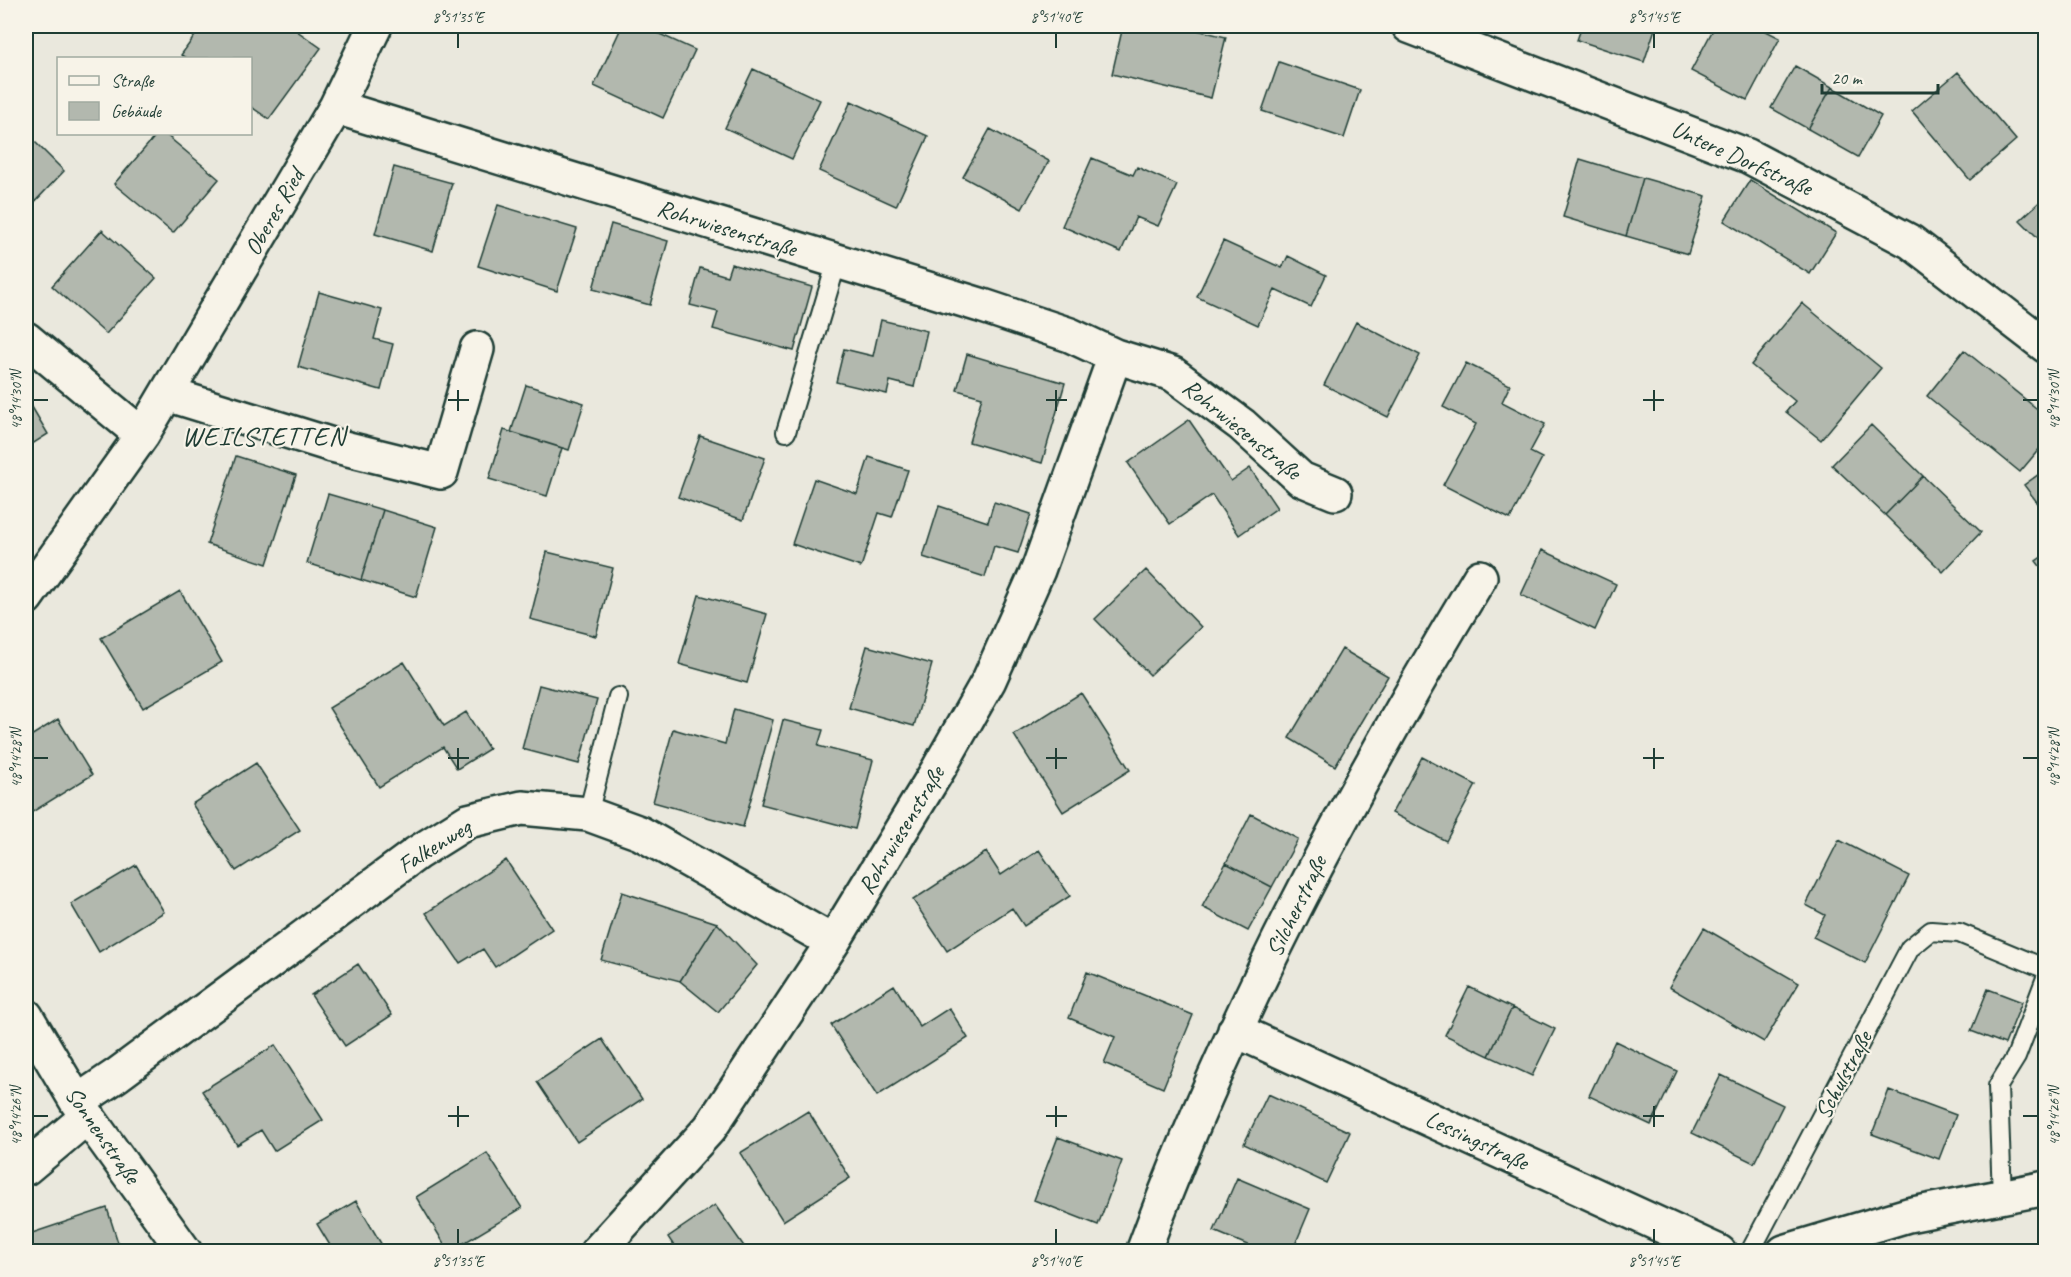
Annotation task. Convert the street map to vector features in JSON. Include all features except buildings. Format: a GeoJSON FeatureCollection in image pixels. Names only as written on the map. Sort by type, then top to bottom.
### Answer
{"type":"FeatureCollection","features":[{"type":"Feature","properties":{"kind":"street","name":"Untere Dorfstraße"},"geometry":{"type":"LineString","coordinates":[[1409,26],[1748,156],[1911,242],[2046,346]]}},
{"type":"Feature","properties":{"kind":"street","name":"Oberes Ried"},"geometry":{"type":"LineString","coordinates":[[26,598],[142,435],[167,394],[336,107],[373,27]]}},
{"type":"Feature","properties":{"kind":"street","name":"Rohrwiesenstraße"},"geometry":{"type":"LineString","coordinates":[[336,107],[1070,335],[1115,356],[1173,374],[1242,425],[1300,479],[1335,493]]}},
{"type":"Feature","properties":{"kind":"street"},"geometry":{"type":"LineString","coordinates":[[26,339],[142,435]]}},
{"type":"Feature","properties":{"kind":"street"},"geometry":{"type":"LineString","coordinates":[[167,394],[332,445],[441,472],[477,349]]}},
{"type":"Feature","properties":{"kind":"street","name":"Rohrwiesenstraße"},"geometry":{"type":"LineString","coordinates":[[597,1251],[710,1128],[832,942],[939,768],[989,680],[1038,570],[1115,356]]}},
{"type":"Feature","properties":{"kind":"street","name":"Silcherstraße"},"geometry":{"type":"LineString","coordinates":[[1143,1251],[1235,1030],[1327,842],[1428,662],[1480,577]]}},
{"type":"Feature","properties":{"kind":"street","name":"Falkenweg"},"geometry":{"type":"LineString","coordinates":[[26,1168],[83,1109],[127,1068],[417,853],[468,821],[522,808],[588,814],[640,832],[832,942]]}},
{"type":"Feature","properties":{"kind":"street","name":"Sonnenstraße"},"geometry":{"type":"LineString","coordinates":[[26,1016],[83,1109],[185,1251]]}},
{"type":"Feature","properties":{"kind":"street","name":"Lessingstraße"},"geometry":{"type":"LineString","coordinates":[[1235,1030],[1719,1251]]}},
{"type":"Feature","properties":{"kind":"street"},"geometry":{"type":"LineString","coordinates":[[1784,1251],[1908,1215],[2046,1188]]}},
{"type":"Feature","properties":{"kind":"lane"},"geometry":{"type":"LineString","coordinates":[[786,432],[837,261]]}},
{"type":"Feature","properties":{"kind":"lane"},"geometry":{"type":"LineString","coordinates":[[588,814],[618,697]]}},
{"type":"Feature","properties":{"kind":"lane","name":"Schulstraße"},"geometry":{"type":"LineString","coordinates":[[1750,1251],[1910,948],[1931,930],[1959,933],[2046,969]]}},
{"type":"Feature","properties":{"kind":"lane"},"geometry":{"type":"LineString","coordinates":[[2002,1197],[1998,1086],[2016,1058],[2046,978]]}},
{"type":"Feature","properties":{"kind":"district","name":"WEILSTETTEN"},"geometry":{"type":"Point","coordinates":[264,436]}}]}
